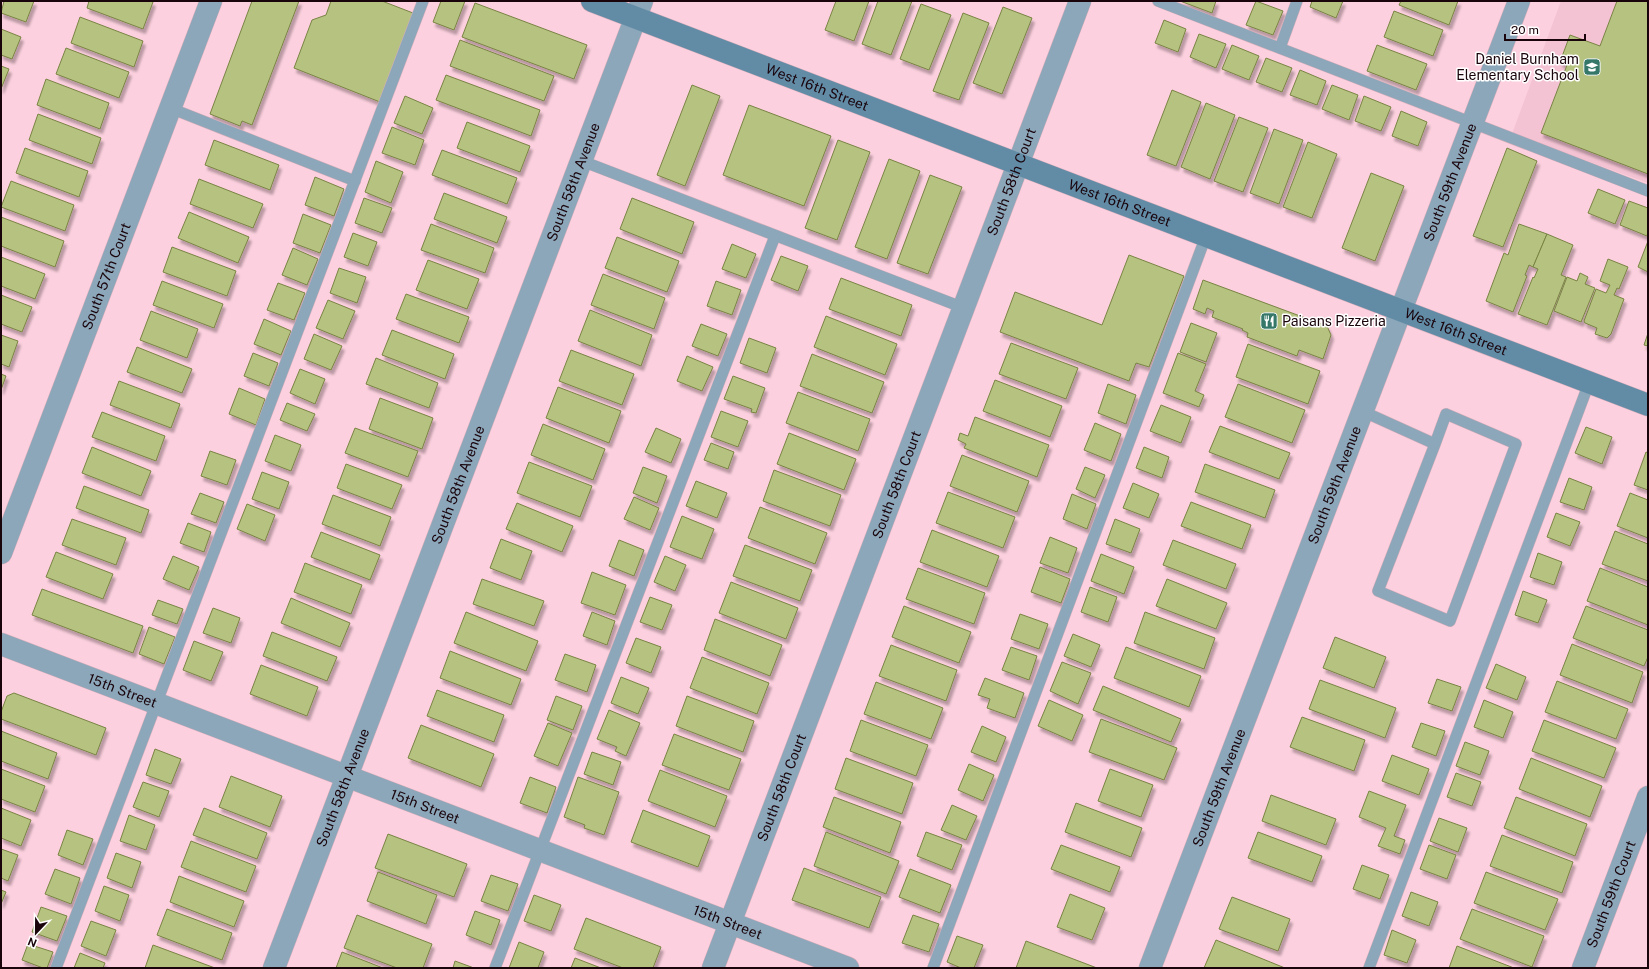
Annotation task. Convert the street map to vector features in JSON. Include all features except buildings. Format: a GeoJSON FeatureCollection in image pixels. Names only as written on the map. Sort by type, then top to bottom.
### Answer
{"type":"FeatureCollection","features":[{"type":"Feature","properties":{"kind":"street","name":"South 57th Court"},"geometry":{"type":"LineString","coordinates":[[1,552],[211,1]]}},
{"type":"Feature","properties":{"kind":"street","name":"West 16th Street"},"geometry":{"type":"LineString","coordinates":[[592,1],[639,9],[1018,164],[1648,405]]}},
{"type":"Feature","properties":{"kind":"street","name":"South 58th Court"},"geometry":{"type":"LineString","coordinates":[[713,968],[1080,1]]}},
{"type":"Feature","properties":{"kind":"street","name":"South 59th Avenue"},"geometry":{"type":"LineString","coordinates":[[1150,968],[1519,1]]}},
{"type":"Feature","properties":{"kind":"street","name":"South 58th Avenue"},"geometry":{"type":"LineString","coordinates":[[274,968],[639,9]]}},
{"type":"Feature","properties":{"kind":"street","name":"15th Street"},"geometry":{"type":"LineString","coordinates":[[1,644],[848,968]]}},
{"type":"Feature","properties":{"kind":"street","name":"South 59th Court"},"geometry":{"type":"LineString","coordinates":[[1583,968],[1648,797]]}},
{"type":"Feature","properties":{"kind":"lane"},"geometry":{"type":"LineString","coordinates":[[56,968],[423,1]]}},
{"type":"Feature","properties":{"kind":"lane"},"geometry":{"type":"LineString","coordinates":[[1158,1],[1648,191]]}},
{"type":"Feature","properties":{"kind":"lane"},"geometry":{"type":"LineString","coordinates":[[1280,48],[1298,1]]}},
{"type":"Feature","properties":{"kind":"lane"},"geometry":{"type":"LineString","coordinates":[[170,108],[355,181]]}},
{"type":"Feature","properties":{"kind":"lane"},"geometry":{"type":"LineString","coordinates":[[582,161],[964,308]]}},
{"type":"Feature","properties":{"kind":"lane"},"geometry":{"type":"LineString","coordinates":[[495,968],[775,236]]}},
{"type":"Feature","properties":{"kind":"lane"},"geometry":{"type":"LineString","coordinates":[[933,968],[1206,236]]}},
{"type":"Feature","properties":{"kind":"lane"},"geometry":{"type":"LineString","coordinates":[[1369,968],[1589,383]]}},
{"type":"Feature","properties":{"kind":"lane"},"geometry":{"type":"LineString","coordinates":[[1362,412],[1435,444]]}},
{"type":"Feature","properties":{"kind":"lane"},"geometry":{"type":"LineString","coordinates":[[1446,414],[1516,444],[1450,621],[1378,591],[1435,444],[1446,414]]}},
{"type":"Feature","properties":{"kind":"shaded area","name":"Daniel Burnham Elementary School"},"geometry":{"type":"Polygon","coordinates":[[[1561,1],[1648,1],[1648,183],[1512,134],[1561,1]]]}},
{"type":"Feature","properties":{"kind":"place","name":"Daniel Burnham Elementary School"},"geometry":{"type":"Point","coordinates":[1592,67]}},
{"type":"Feature","properties":{"kind":"place","name":"Paisans Pizzeria"},"geometry":{"type":"Point","coordinates":[1269,321]}}]}
